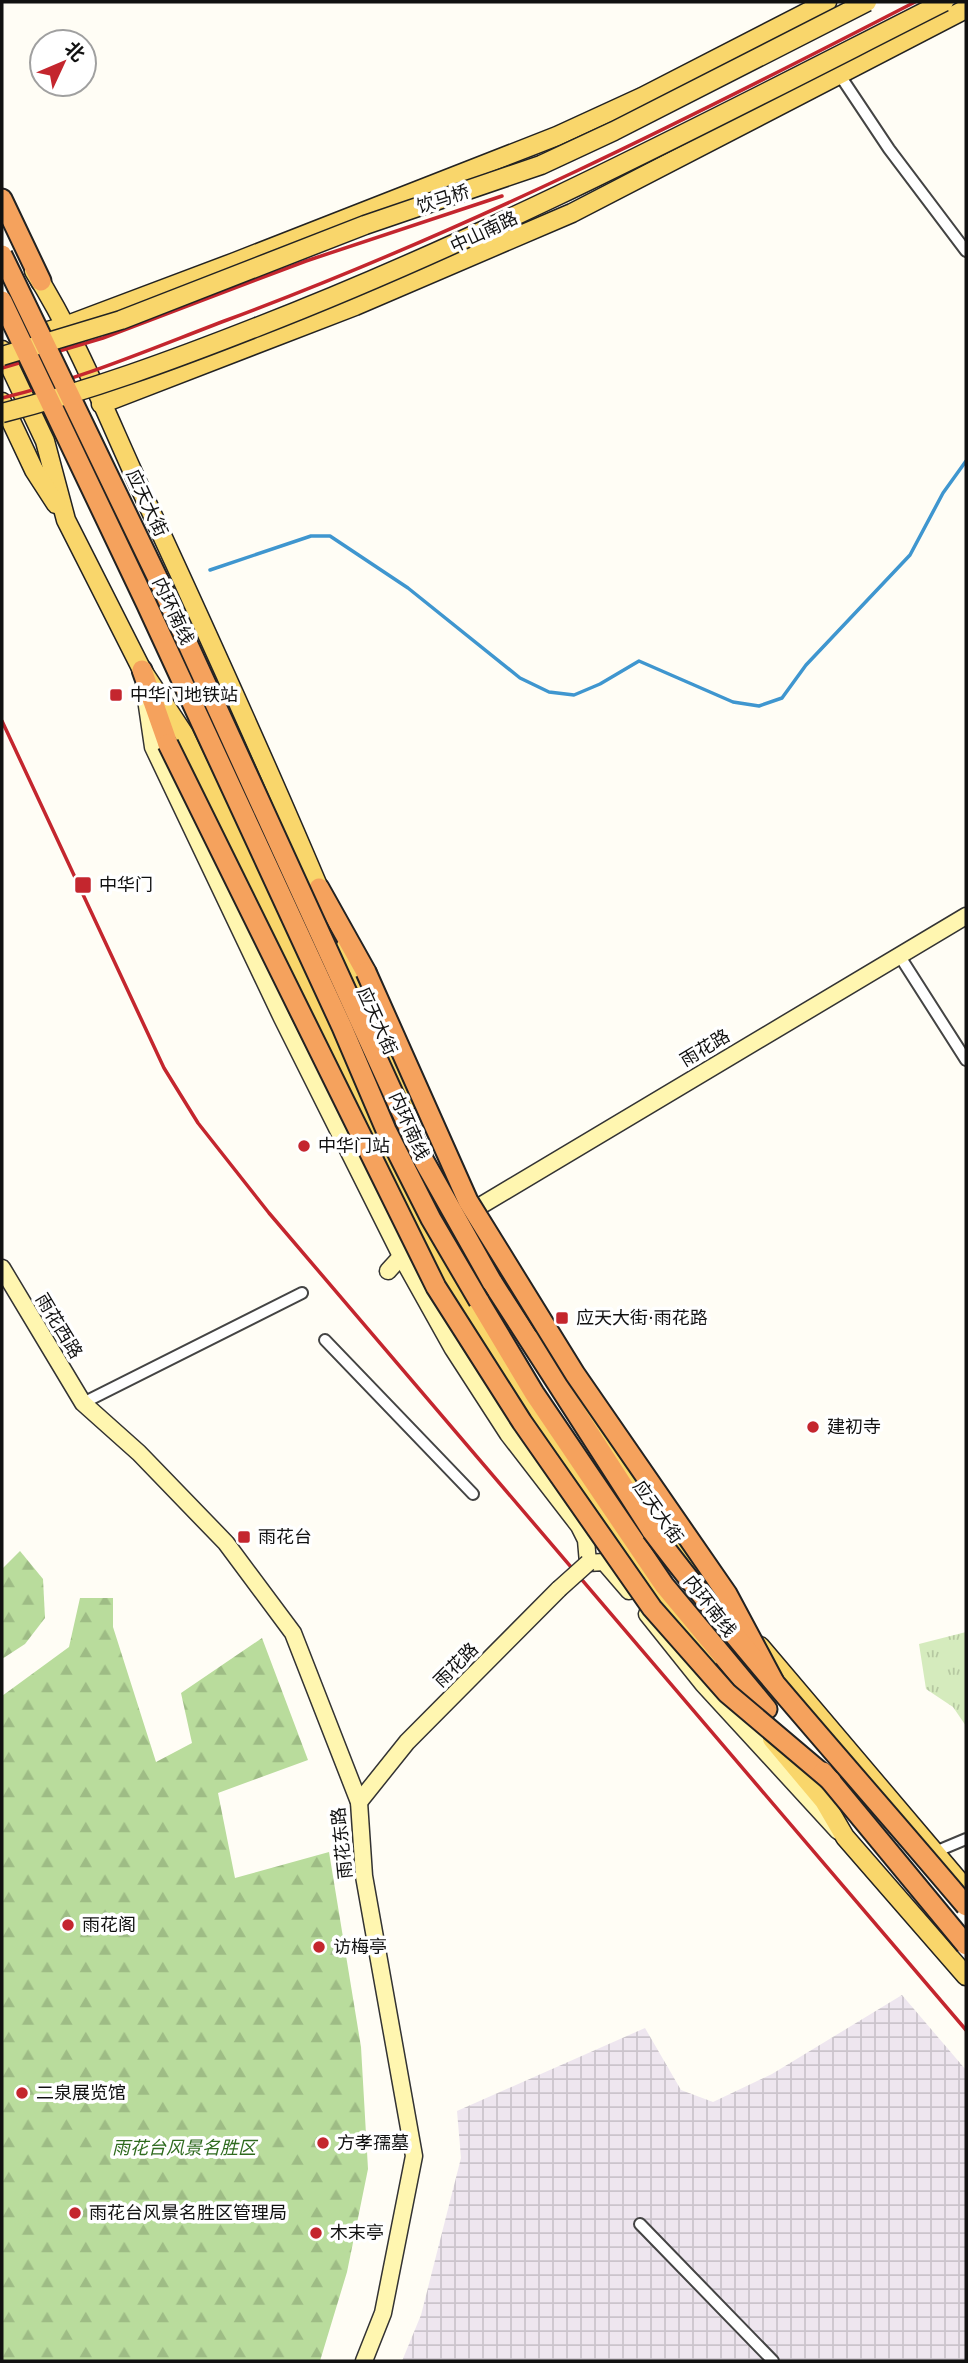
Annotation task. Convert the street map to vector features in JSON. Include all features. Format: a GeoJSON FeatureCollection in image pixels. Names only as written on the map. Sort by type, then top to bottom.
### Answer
{"type":"FeatureCollection","features":[{"type":"Feature","properties":{"kind":"highway"},"geometry":{"type":"LineString","coordinates":[[2,199],[41,281]]}},
{"type":"Feature","properties":{"kind":"highway","name":"内环南线"},"geometry":{"type":"LineString","coordinates":[[2,255],[159,581],[424,1161],[492,1282],[652,1531],[720,1620],[841,1756],[966,1906]]}},
{"type":"Feature","properties":{"kind":"highway","name":"内环南线"},"geometry":{"type":"LineString","coordinates":[[2,300],[146,603],[342,1027],[386,1130],[431,1219],[541,1404],[664,1585],[966,1945]]}},
{"type":"Feature","properties":{"kind":"highway"},"geometry":{"type":"LineString","coordinates":[[142,670],[168,744],[436,1287],[522,1422],[652,1608],[727,1693],[831,1781]]}},
{"type":"Feature","properties":{"kind":"highway"},"geometry":{"type":"LineString","coordinates":[[319,888],[366,972],[430,1123],[468,1201],[575,1374],[727,1594],[774,1682]]}},
{"type":"Feature","properties":{"kind":"main road"},"geometry":{"type":"LineString","coordinates":[[2,344],[65,326],[557,136],[653,92],[827,2]]}},
{"type":"Feature","properties":{"kind":"main road","name":"饮马桥"},"geometry":{"type":"LineString","coordinates":[[2,356],[121,320],[365,225],[541,165],[614,131],[867,2]]}},
{"type":"Feature","properties":{"kind":"main road"},"geometry":{"type":"LineString","coordinates":[[102,404],[355,306],[520,236],[632,182],[839,74],[954,9]]}},
{"type":"Feature","properties":{"kind":"main road","name":"中山南路"},"geometry":{"type":"LineString","coordinates":[[2,413],[138,373],[406,268],[954,9]]}},
{"type":"Feature","properties":{"kind":"main road","name":"应天大街"},"geometry":{"type":"LineString","coordinates":[[2,219],[41,281],[102,404],[275,781],[319,888],[465,1215],[570,1386],[710,1587],[966,1889]]}},
{"type":"Feature","properties":{"kind":"main road"},"geometry":{"type":"LineString","coordinates":[[2,350],[45,441],[66,520]]}},
{"type":"Feature","properties":{"kind":"main road"},"geometry":{"type":"LineString","coordinates":[[2,402],[34,470],[66,520],[142,670],[184,734],[449,1287],[615,1538],[737,1697],[824,1801],[845,1837],[966,1976]]}},
{"type":"Feature","properties":{"kind":"main road"},"geometry":{"type":"LineString","coordinates":[[892,1891],[935,1852]]}},
{"type":"Feature","properties":{"kind":"street"},"geometry":{"type":"LineString","coordinates":[[839,74],[889,149],[966,251]]}},
{"type":"Feature","properties":{"kind":"street"},"geometry":{"type":"LineString","coordinates":[[142,670],[153,747],[282,1018],[401,1256],[453,1349],[508,1434],[579,1526],[586,1540],[588,1563],[604,1562],[618,1575],[703,1684],[815,1809],[845,1837]]}},
{"type":"Feature","properties":{"kind":"street","name":"雨花路"},"geometry":{"type":"LineString","coordinates":[[422,1234],[465,1215],[966,916]]}},
{"type":"Feature","properties":{"kind":"street"},"geometry":{"type":"LineString","coordinates":[[899,955],[966,1060]]}},
{"type":"Feature","properties":{"kind":"street"},"geometry":{"type":"LineString","coordinates":[[388,1271],[422,1234]]}},
{"type":"Feature","properties":{"kind":"street","name":"雨花西路"},"geometry":{"type":"LineString","coordinates":[[2,1268],[83,1403]]}},
{"type":"Feature","properties":{"kind":"street"},"geometry":{"type":"LineString","coordinates":[[83,1403],[302,1293]]}},
{"type":"Feature","properties":{"kind":"street"},"geometry":{"type":"LineString","coordinates":[[325,1340],[473,1493]]}},
{"type":"Feature","properties":{"kind":"street","name":"雨花东路"},"geometry":{"type":"LineString","coordinates":[[83,1403],[139,1453],[226,1544],[293,1633],[359,1802],[364,1876],[414,2156],[383,2313],[364,2361]]}},
{"type":"Feature","properties":{"kind":"street","name":"雨花路"},"geometry":{"type":"LineString","coordinates":[[359,1802],[407,1742],[588,1563]]}},
{"type":"Feature","properties":{"kind":"street"},"geometry":{"type":"LineString","coordinates":[[935,1852],[966,1839]]}},
{"type":"Feature","properties":{"kind":"street"},"geometry":{"type":"LineString","coordinates":[[640,2224],[773,2361]]}},
{"type":"Feature","properties":{"kind":"shaded area"},"geometry":{"type":"Polygon","coordinates":[[[902,1995],[966,2070],[966,2361],[402,2361],[421,2315],[461,2158],[457,2111],[645,2028],[681,2090],[713,2102],[772,2074],[902,1995]]]}},
{"type":"Feature","properties":{"kind":"green space"},"geometry":{"type":"Polygon","coordinates":[[[20,1551],[43,1579],[45,1618],[25,1644],[2,1659],[2,1569],[20,1551]]]}},
{"type":"Feature","properties":{"kind":"green space","name":"雨花台风景名胜区"},"geometry":{"type":"Polygon","coordinates":[[[80,1598],[113,1598],[113,1627],[156,1762],[192,1743],[181,1693],[262,1638],[308,1760],[218,1793],[235,1878],[329,1852],[361,2047],[368,2169],[347,2272],[320,2361],[2,2361],[2,1696],[69,1647],[80,1598]]]}},
{"type":"Feature","properties":{"kind":"green space"},"geometry":{"type":"Polygon","coordinates":[[[966,1632],[966,1726],[953,1707],[926,1689],[919,1644],[966,1632]]]}},
{"type":"Feature","properties":{"kind":"waterway"},"geometry":{"type":"LineString","coordinates":[[210,570],[311,536],[330,536],[408,588],[520,678],[549,692],[574,695],[600,684],[639,661],[733,702],[759,706],[782,698],[806,665],[910,555],[943,493],[966,461]]}},
{"type":"Feature","properties":{"kind":"railway"},"geometry":{"type":"LineString","coordinates":[[2,398],[116,363],[403,249],[576,172],[915,2]]}},
{"type":"Feature","properties":{"kind":"railway"},"geometry":{"type":"LineString","coordinates":[[2,368],[103,338],[306,261],[502,196]]}},
{"type":"Feature","properties":{"kind":"railway"},"geometry":{"type":"LineString","coordinates":[[2,721],[164,1068],[198,1123],[269,1213],[966,2030]]}},
{"type":"Feature","properties":{"kind":"place","name":"中华门地铁站"},"geometry":{"type":"Point","coordinates":[116,695]}},
{"type":"Feature","properties":{"kind":"place","name":"中华门"},"geometry":{"type":"Point","coordinates":[83,885]}},
{"type":"Feature","properties":{"kind":"place","name":"中华门站"},"geometry":{"type":"Point","coordinates":[304,1146]}},
{"type":"Feature","properties":{"kind":"place","name":"应天大街·雨花路"},"geometry":{"type":"Point","coordinates":[562,1318]}},
{"type":"Feature","properties":{"kind":"place","name":"建初寺"},"geometry":{"type":"Point","coordinates":[813,1427]}},
{"type":"Feature","properties":{"kind":"place","name":"雨花台"},"geometry":{"type":"Point","coordinates":[244,1537]}},
{"type":"Feature","properties":{"kind":"place","name":"雨花阁"},"geometry":{"type":"Point","coordinates":[68,1925]}},
{"type":"Feature","properties":{"kind":"place","name":"访梅亭"},"geometry":{"type":"Point","coordinates":[319,1947]}},
{"type":"Feature","properties":{"kind":"place","name":"二泉展览馆"},"geometry":{"type":"Point","coordinates":[22,2093]}},
{"type":"Feature","properties":{"kind":"place","name":"方孝孺墓"},"geometry":{"type":"Point","coordinates":[323,2143]}},
{"type":"Feature","properties":{"kind":"place","name":"雨花台风景名胜区管理局"},"geometry":{"type":"Point","coordinates":[75,2213]}},
{"type":"Feature","properties":{"kind":"place","name":"木末亭"},"geometry":{"type":"Point","coordinates":[316,2233]}}]}
